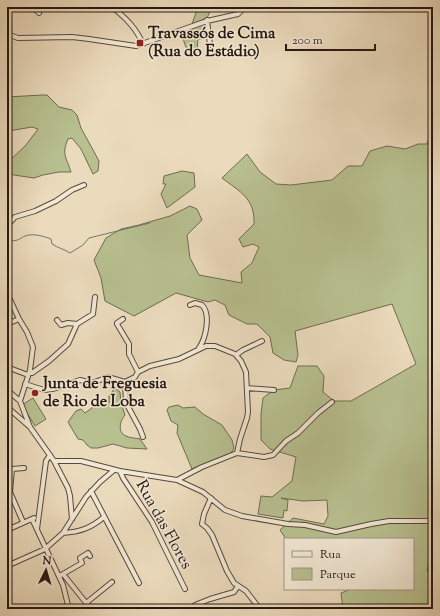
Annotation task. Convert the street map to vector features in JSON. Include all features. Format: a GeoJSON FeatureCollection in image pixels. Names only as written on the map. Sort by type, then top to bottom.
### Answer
{"type":"FeatureCollection","features":[{"type":"Feature","properties":{"kind":"street"},"geometry":{"type":"LineString","coordinates":[[33,7],[39,13]]}},
{"type":"Feature","properties":{"kind":"street"},"geometry":{"type":"LineString","coordinates":[[112,7],[130,22],[143,44]]}},
{"type":"Feature","properties":{"kind":"street"},"geometry":{"type":"LineString","coordinates":[[7,34],[18,38],[72,37],[136,46],[208,20],[238,14],[244,7]]}},
{"type":"Feature","properties":{"kind":"street"},"geometry":{"type":"LineString","coordinates":[[208,20],[210,45]]}},
{"type":"Feature","properties":{"kind":"street"},"geometry":{"type":"LineString","coordinates":[[8,224],[17,215],[35,211],[56,201],[72,190],[84,185]]}},
{"type":"Feature","properties":{"kind":"street"},"geometry":{"type":"LineString","coordinates":[[7,293],[33,347],[33,355],[20,401]]}},
{"type":"Feature","properties":{"kind":"street"},"geometry":{"type":"LineString","coordinates":[[7,367],[28,374],[32,373],[49,361],[68,344],[77,324],[93,314],[95,297]]}},
{"type":"Feature","properties":{"kind":"street"},"geometry":{"type":"LineString","coordinates":[[190,305],[195,303],[202,305],[205,311],[206,322],[204,336],[202,344],[198,350]]}},
{"type":"Feature","properties":{"kind":"street"},"geometry":{"type":"LineString","coordinates":[[123,318],[117,324],[129,344],[129,354],[138,372]]}},
{"type":"Feature","properties":{"kind":"street"},"geometry":{"type":"LineString","coordinates":[[7,324],[19,319]]}},
{"type":"Feature","properties":{"kind":"street"},"geometry":{"type":"LineString","coordinates":[[57,320],[62,325],[68,323],[77,324]]}},
{"type":"Feature","properties":{"kind":"street"},"geometry":{"type":"LineString","coordinates":[[236,356],[243,350],[262,341]]}},
{"type":"Feature","properties":{"kind":"street"},"geometry":{"type":"LineString","coordinates":[[25,384],[44,390],[80,380],[92,382],[108,378],[125,382],[135,377],[138,372],[150,366],[179,359],[206,346],[215,346],[236,356],[244,366],[247,377],[247,418],[237,453]]}},
{"type":"Feature","properties":{"kind":"street"},"geometry":{"type":"LineString","coordinates":[[125,382],[126,403],[140,429],[142,437]]}},
{"type":"Feature","properties":{"kind":"street"},"geometry":{"type":"LineString","coordinates":[[247,388],[274,390]]}},
{"type":"Feature","properties":{"kind":"street"},"geometry":{"type":"LineString","coordinates":[[7,390],[20,401],[25,419],[54,461],[68,488],[72,519]]}},
{"type":"Feature","properties":{"kind":"street"},"geometry":{"type":"LineString","coordinates":[[177,480],[202,467],[237,453],[264,457],[273,455],[286,441],[298,433],[318,413],[332,402]]}},
{"type":"Feature","properties":{"kind":"street"},"geometry":{"type":"LineString","coordinates":[[7,407],[25,419]]}},
{"type":"Feature","properties":{"kind":"street"},"geometry":{"type":"LineString","coordinates":[[37,530],[46,461],[50,455]]}},
{"type":"Feature","properties":{"kind":"street"},"geometry":{"type":"LineString","coordinates":[[54,461],[82,461],[114,470],[177,480],[203,492],[225,510],[242,516],[288,524],[306,525],[330,532],[389,521],[433,521]]}},
{"type":"Feature","properties":{"kind":"street"},"geometry":{"type":"LineString","coordinates":[[24,468],[12,469],[9,496],[24,522]]}},
{"type":"Feature","properties":{"kind":"street"},"geometry":{"type":"LineString","coordinates":[[7,566],[45,549],[63,533],[91,491],[114,470]]}},
{"type":"Feature","properties":{"kind":"street","name":"Rua das Flores"},"geometry":{"type":"LineString","coordinates":[[120,471],[152,522],[185,589]]}},
{"type":"Feature","properties":{"kind":"street"},"geometry":{"type":"LineString","coordinates":[[91,491],[139,583]]}},
{"type":"Feature","properties":{"kind":"street"},"geometry":{"type":"LineString","coordinates":[[211,498],[204,514],[202,524],[209,531],[234,583],[246,591],[260,609]]}},
{"type":"Feature","properties":{"kind":"street"},"geometry":{"type":"LineString","coordinates":[[7,530],[39,515]]}},
{"type":"Feature","properties":{"kind":"street"},"geometry":{"type":"LineString","coordinates":[[63,533],[73,533],[93,527],[104,517]]}},
{"type":"Feature","properties":{"kind":"street"},"geometry":{"type":"LineString","coordinates":[[32,518],[45,549],[61,575],[91,609]]}},
{"type":"Feature","properties":{"kind":"street"},"geometry":{"type":"LineString","coordinates":[[61,575],[82,563],[80,558],[88,552],[90,556]]}},
{"type":"Feature","properties":{"kind":"street"},"geometry":{"type":"LineString","coordinates":[[61,575],[69,609]]}},
{"type":"Feature","properties":{"kind":"street"},"geometry":{"type":"LineString","coordinates":[[86,603],[112,582]]}},
{"type":"Feature","properties":{"kind":"street"},"geometry":{"type":"LineString","coordinates":[[195,605],[234,592],[238,586]]}},
{"type":"Feature","properties":{"kind":"street"},"geometry":{"type":"LineString","coordinates":[[7,604],[11,609]]}},
{"type":"Feature","properties":{"kind":"green space"},"geometry":{"type":"Polygon","coordinates":[[[198,7],[212,7],[207,18],[192,24],[198,7]]]}},
{"type":"Feature","properties":{"kind":"green space"},"geometry":{"type":"Polygon","coordinates":[[[206,23],[208,38],[198,39],[197,50],[192,55],[185,45],[183,32],[206,23]]]}},
{"type":"Feature","properties":{"kind":"green space"},"geometry":{"type":"Polygon","coordinates":[[[47,95],[59,107],[72,110],[77,115],[81,128],[99,161],[98,171],[93,174],[81,149],[72,138],[68,139],[65,149],[66,160],[71,172],[59,172],[34,178],[14,175],[7,172],[7,163],[26,145],[38,129],[32,127],[9,131],[7,130],[7,97],[47,95]]]}},
{"type":"Feature","properties":{"kind":"green space"},"geometry":{"type":"Polygon","coordinates":[[[433,126],[433,547],[427,571],[433,571],[433,609],[343,609],[341,593],[348,590],[414,590],[414,538],[285,538],[280,530],[293,518],[324,524],[328,516],[327,500],[303,501],[281,498],[288,500],[287,511],[284,510],[283,518],[258,514],[261,496],[272,497],[292,481],[296,457],[270,449],[261,440],[261,414],[263,398],[274,390],[290,388],[298,366],[317,366],[324,376],[323,392],[334,401],[351,401],[416,364],[392,304],[295,331],[298,355],[296,362],[284,360],[273,353],[270,337],[257,324],[247,324],[229,315],[225,305],[215,300],[208,302],[176,293],[134,316],[105,301],[101,278],[94,260],[106,238],[121,229],[170,216],[190,206],[197,209],[202,220],[187,235],[190,258],[199,275],[242,283],[241,272],[252,263],[259,247],[253,244],[243,247],[239,239],[254,224],[254,215],[245,196],[222,178],[247,154],[260,172],[276,184],[291,185],[332,180],[348,166],[362,166],[370,151],[387,146],[405,149],[418,144],[427,144],[433,126]]]}},
{"type":"Feature","properties":{"kind":"green space"},"geometry":{"type":"Polygon","coordinates":[[[182,171],[194,173],[195,187],[167,208],[161,194],[166,184],[163,184],[164,176],[182,171]]]}},
{"type":"Feature","properties":{"kind":"green space"},"geometry":{"type":"Polygon","coordinates":[[[115,388],[120,392],[121,403],[125,415],[120,426],[121,432],[128,437],[140,439],[147,449],[127,448],[113,444],[98,448],[91,448],[83,440],[78,439],[68,422],[76,411],[81,409],[85,413],[97,404],[109,402],[109,396],[115,388]]]}},
{"type":"Feature","properties":{"kind":"green space"},"geometry":{"type":"Polygon","coordinates":[[[33,398],[46,419],[35,426],[22,405],[33,398]]]}},
{"type":"Feature","properties":{"kind":"green space"},"geometry":{"type":"Polygon","coordinates":[[[178,405],[183,408],[195,407],[203,414],[222,425],[232,440],[234,448],[231,453],[192,469],[177,433],[178,425],[171,421],[167,410],[169,407],[178,405]]]}},
{"type":"Feature","properties":{"kind":"waterway"},"geometry":{"type":"LineString","coordinates":[[7,240],[15,241],[28,235],[41,236],[51,239],[52,244],[70,253],[83,245],[89,238],[150,223]]}},
{"type":"Feature","properties":{"kind":"place","name":"Travassós de Cima (Rua do Estádio)"},"geometry":{"type":"Point","coordinates":[140,43]}},
{"type":"Feature","properties":{"kind":"place","name":"Junta de Freguesia de Rio de Loba"},"geometry":{"type":"Point","coordinates":[35,393]}}]}
